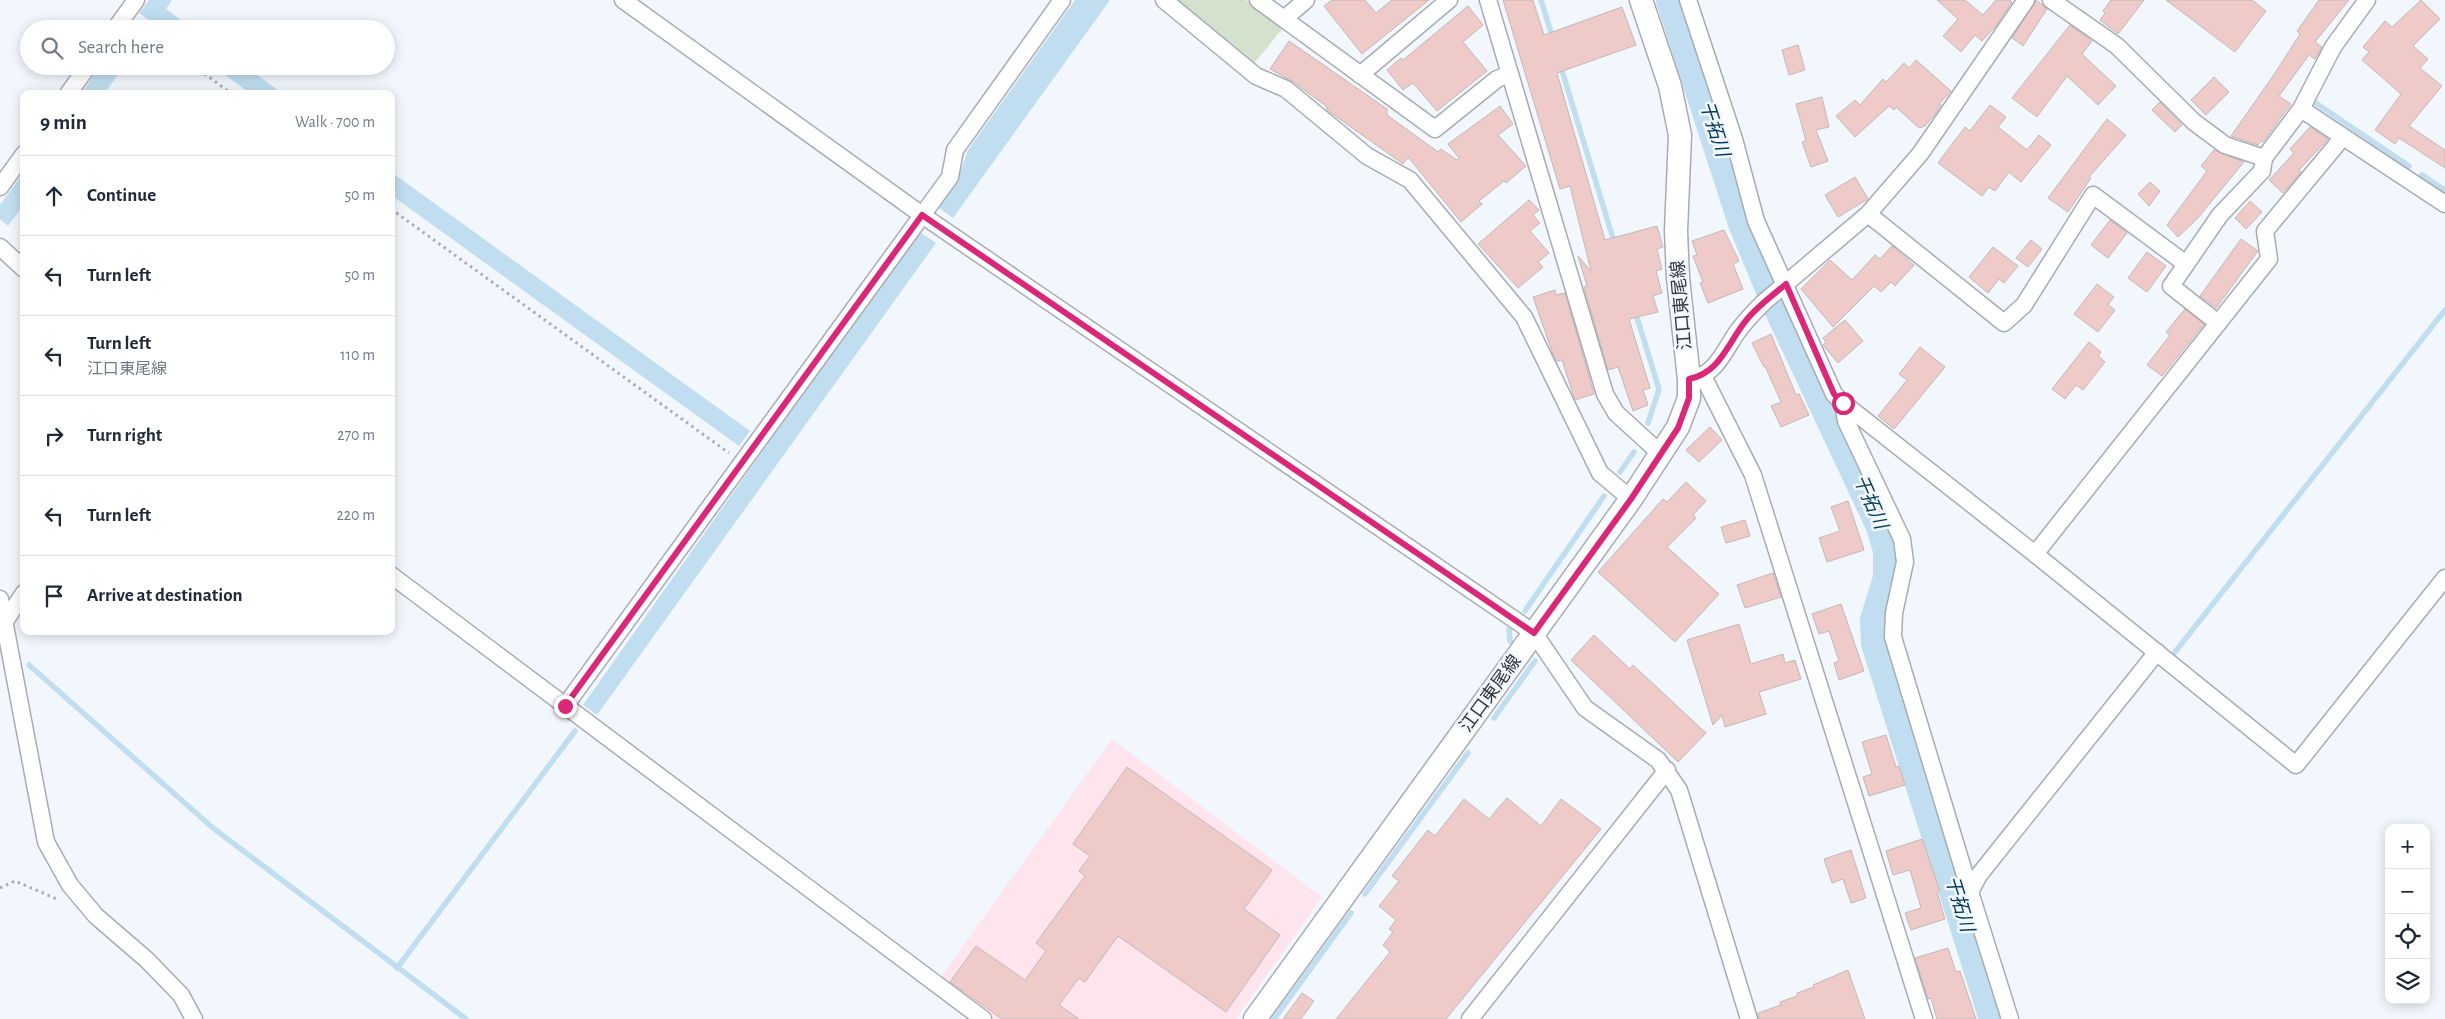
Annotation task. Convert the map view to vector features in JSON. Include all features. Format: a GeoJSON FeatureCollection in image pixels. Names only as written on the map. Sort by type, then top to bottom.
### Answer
{"type":"FeatureCollection","features":[{"type":"Feature","properties":{"kind":"main road","name":"江口東尾線"},"geometry":{"type":"LineString","coordinates":[[1255,1019],[1631,499],[1678,428],[1687,405],[1696,378],[1678,278],[1676,231],[1680,135],[1670,86],[1641,0]]}},
{"type":"Feature","properties":{"kind":"street"},"geometry":{"type":"LineString","coordinates":[[122,20],[136,0]]}},
{"type":"Feature","properties":{"kind":"street"},"geometry":{"type":"LineString","coordinates":[[623,0],[922,215],[1534,633],[1585,708],[1658,760],[1680,790],[1750,1019]]}},
{"type":"Feature","properties":{"kind":"street"},"geometry":{"type":"LineString","coordinates":[[565,706],[950,177],[955,150],[1062,0]]}},
{"type":"Feature","properties":{"kind":"street"},"geometry":{"type":"LineString","coordinates":[[1164,0],[1256,76],[1286,89],[1367,156],[1410,180],[1524,316],[1600,473],[1631,499]]}},
{"type":"Feature","properties":{"kind":"street"},"geometry":{"type":"LineString","coordinates":[[1258,0],[1434,130],[1497,79],[1510,74]]}},
{"type":"Feature","properties":{"kind":"street"},"geometry":{"type":"LineString","coordinates":[[1284,19],[1306,0]]}},
{"type":"Feature","properties":{"kind":"street"},"geometry":{"type":"LineString","coordinates":[[1360,75],[1449,0]]}},
{"type":"Feature","properties":{"kind":"street"},"geometry":{"type":"LineString","coordinates":[[1488,0],[1605,394],[1616,413],[1661,454]]}},
{"type":"Feature","properties":{"kind":"street"},"geometry":{"type":"LineString","coordinates":[[1688,0],[1734,139],[1756,222],[1834,394],[2036,554],[2296,765],[2445,578]]}},
{"type":"Feature","properties":{"kind":"street"},"geometry":{"type":"LineString","coordinates":[[1924,1019],[1753,475],[1696,378],[1718,363],[1736,334],[1764,302],[1868,214],[1920,154],[2026,0]]}},
{"type":"Feature","properties":{"kind":"street"},"geometry":{"type":"LineString","coordinates":[[2051,0],[2117,46],[2194,122],[2225,145],[2264,158]]}},
{"type":"Feature","properties":{"kind":"street"},"geometry":{"type":"LineString","coordinates":[[2218,323],[2171,286],[2220,215],[2262,171],[2264,158],[2301,109],[2333,46],[2367,0]]}},
{"type":"Feature","properties":{"kind":"street"},"geometry":{"type":"LineString","coordinates":[[71,90],[82,75]]}},
{"type":"Feature","properties":{"kind":"street"},"geometry":{"type":"LineString","coordinates":[[2301,109],[2445,204]]}},
{"type":"Feature","properties":{"kind":"street"},"geometry":{"type":"LineString","coordinates":[[2036,554],[2269,259],[2265,231],[2343,136]]}},
{"type":"Feature","properties":{"kind":"street"},"geometry":{"type":"LineString","coordinates":[[0,187],[20,160]]}},
{"type":"Feature","properties":{"kind":"street"},"geometry":{"type":"LineString","coordinates":[[1868,214],[2004,323],[2024,304],[2093,195],[2186,264]]}},
{"type":"Feature","properties":{"kind":"street"},"geometry":{"type":"LineString","coordinates":[[0,246],[20,265]]}},
{"type":"Feature","properties":{"kind":"street"},"geometry":{"type":"LineString","coordinates":[[1843,403],[1846,420],[1902,539],[1905,562],[1894,613],[1893,637],[2010,1019]]}},
{"type":"Feature","properties":{"kind":"street"},"geometry":{"type":"LineString","coordinates":[[395,578],[983,1019]]}},
{"type":"Feature","properties":{"kind":"street"},"geometry":{"type":"LineString","coordinates":[[0,599],[2,626],[46,842],[70,885],[96,916],[147,960],[181,996],[194,1019]]}},
{"type":"Feature","properties":{"kind":"street"},"geometry":{"type":"LineString","coordinates":[[2,626],[20,599]]}},
{"type":"Feature","properties":{"kind":"street"},"geometry":{"type":"LineString","coordinates":[[1970,892],[1979,875],[2157,652]]}},
{"type":"Feature","properties":{"kind":"street"},"geometry":{"type":"LineString","coordinates":[[1475,1017],[1667,770]]}},
{"type":"Feature","properties":{"kind":"path"},"geometry":{"type":"LineString","coordinates":[[206,75],[227,90]]}},
{"type":"Feature","properties":{"kind":"path"},"geometry":{"type":"LineString","coordinates":[[395,212],[742,462]]}},
{"type":"Feature","properties":{"kind":"path"},"geometry":{"type":"LineString","coordinates":[[0,888],[15,881],[60,901]]}},
{"type":"Feature","properties":{"kind":"shaded area"},"geometry":{"type":"Polygon","coordinates":[[[1112,739],[1322,897],[1236,1019],[994,1019],[940,978],[1112,739]]]}},
{"type":"Feature","properties":{"kind":"green space"},"geometry":{"type":"Polygon","coordinates":[[[1172,0],[1246,0],[1283,28],[1251,67],[1172,0]]]}},
{"type":"Feature","properties":{"kind":"water"},"geometry":{"type":"Polygon","coordinates":[[[149,0],[172,0],[166,9],[181,20],[149,20],[139,13],[149,0]]]}},
{"type":"Feature","properties":{"kind":"water"},"geometry":{"type":"Polygon","coordinates":[[[1075,0],[1110,0],[953,218],[936,206],[960,173],[968,150],[1075,0]]]}},
{"type":"Feature","properties":{"kind":"water"},"geometry":{"type":"Polygon","coordinates":[[[94,75],[118,75],[107,90],[84,90],[94,75]]]}},
{"type":"Feature","properties":{"kind":"water"},"geometry":{"type":"Polygon","coordinates":[[[225,75],[257,75],[278,90],[246,90],[225,75]]]}},
{"type":"Feature","properties":{"kind":"water"},"geometry":{"type":"Polygon","coordinates":[[[395,175],[750,431],[739,446],[395,198],[395,175]]]}},
{"type":"Feature","properties":{"kind":"water"},"geometry":{"type":"Polygon","coordinates":[[[20,178],[20,210],[8,226],[0,219],[0,205],[20,178]]]}},
{"type":"Feature","properties":{"kind":"water"},"geometry":{"type":"Polygon","coordinates":[[[918,231],[936,243],[597,715],[583,705],[918,231]]]}},
{"type":"Feature","properties":{"kind":"building"},"geometry":{"type":"Polygon","coordinates":[[[1332,0],[1365,0],[1376,13],[1392,0],[1429,0],[1362,54],[1324,6],[1332,0]]]}},
{"type":"Feature","properties":{"kind":"building"},"geometry":{"type":"Polygon","coordinates":[[[1503,0],[1533,0],[1544,35],[1622,7],[1636,45],[1557,73],[1605,240],[1657,226],[1663,247],[1657,249],[1662,269],[1656,271],[1662,293],[1653,296],[1658,312],[1629,319],[1650,388],[1643,390],[1648,405],[1633,411],[1618,367],[1608,370],[1584,287],[1587,286],[1578,256],[1591,271],[1570,186],[1560,189],[1503,0]]]}},
{"type":"Feature","properties":{"kind":"building"},"geometry":{"type":"Polygon","coordinates":[[[1937,0],[1965,0],[1983,15],[1996,0],[2010,0],[2012,2],[1995,27],[1982,41],[1975,35],[1961,52],[1943,36],[1958,19],[1937,0]]]}},
{"type":"Feature","properties":{"kind":"building"},"geometry":{"type":"Polygon","coordinates":[[[2036,0],[2047,9],[2023,46],[2012,38],[2036,0]]]}},
{"type":"Feature","properties":{"kind":"building"},"geometry":{"type":"Polygon","coordinates":[[[2111,0],[2144,0],[2118,34],[2100,20],[2105,13],[2103,11],[2111,0]]]}},
{"type":"Feature","properties":{"kind":"building"},"geometry":{"type":"Polygon","coordinates":[[[2166,0],[2252,0],[2266,11],[2235,52],[2166,0]]]}},
{"type":"Feature","properties":{"kind":"building"},"geometry":{"type":"Polygon","coordinates":[[[2319,0],[2349,0],[2315,42],[2322,47],[2315,59],[2309,55],[2279,96],[2291,104],[2263,142],[2261,141],[2258,145],[2231,136],[2273,76],[2300,34],[2297,31],[2319,0]]]}},
{"type":"Feature","properties":{"kind":"building"},"geometry":{"type":"Polygon","coordinates":[[[2421,0],[2440,19],[2413,46],[2428,59],[2420,68],[2442,86],[2409,126],[2445,150],[2445,168],[2399,138],[2395,144],[2375,130],[2401,94],[2362,60],[2369,52],[2363,47],[2385,21],[2392,27],[2421,0]]]}},
{"type":"Feature","properties":{"kind":"building"},"geometry":{"type":"Polygon","coordinates":[[[1468,6],[1483,25],[1463,42],[1487,71],[1437,111],[1413,83],[1403,90],[1387,70],[1401,58],[1403,60],[1468,6]]]}},
{"type":"Feature","properties":{"kind":"building"},"geometry":{"type":"Polygon","coordinates":[[[2070,25],[2092,41],[2082,54],[2116,86],[2098,105],[2067,76],[2037,117],[2012,98],[2070,25]]]}},
{"type":"Feature","properties":{"kind":"building"},"geometry":{"type":"Polygon","coordinates":[[[1289,41],[1387,109],[1387,115],[1438,152],[1441,149],[1457,160],[1459,158],[1448,144],[1500,106],[1513,124],[1498,135],[1526,166],[1506,183],[1504,181],[1479,201],[1482,204],[1461,222],[1408,157],[1403,164],[1327,110],[1326,106],[1292,81],[1270,69],[1289,41]]]}},
{"type":"Feature","properties":{"kind":"building"},"geometry":{"type":"Polygon","coordinates":[[[1798,45],[1805,70],[1789,75],[1782,50],[1798,45]]]}},
{"type":"Feature","properties":{"kind":"building"},"geometry":{"type":"Polygon","coordinates":[[[1916,60],[1951,91],[1939,104],[1941,105],[1935,114],[1925,126],[1919,128],[1896,107],[1894,110],[1889,106],[1855,137],[1836,116],[1855,100],[1860,105],[1883,79],[1886,82],[1904,63],[1909,68],[1916,60]]]}},
{"type":"Feature","properties":{"kind":"building"},"geometry":{"type":"Polygon","coordinates":[[[2214,77],[2229,92],[2206,115],[2191,100],[2214,77]]]}},
{"type":"Feature","properties":{"kind":"building"},"geometry":{"type":"Polygon","coordinates":[[[1822,97],[1829,127],[1816,130],[1828,161],[1811,167],[1802,142],[1806,141],[1796,104],[1822,97]]]}},
{"type":"Feature","properties":{"kind":"building"},"geometry":{"type":"Polygon","coordinates":[[[2160,102],[2182,125],[2175,132],[2152,110],[2160,102]]]}},
{"type":"Feature","properties":{"kind":"building"},"geometry":{"type":"Polygon","coordinates":[[[1990,105],[2006,117],[1998,127],[2027,150],[2039,135],[2051,145],[2021,182],[2009,172],[1995,191],[1989,187],[1982,196],[1938,163],[1965,127],[1970,131],[1990,105]]]}},
{"type":"Feature","properties":{"kind":"building"},"geometry":{"type":"Polygon","coordinates":[[[2107,119],[2126,135],[2089,177],[2091,178],[2068,212],[2048,198],[2107,119]]]}},
{"type":"Feature","properties":{"kind":"building"},"geometry":{"type":"Polygon","coordinates":[[[2310,127],[2328,139],[2299,170],[2301,172],[2283,193],[2269,180],[2294,153],[2290,149],[2310,127]]]}},
{"type":"Feature","properties":{"kind":"building"},"geometry":{"type":"Polygon","coordinates":[[[2214,150],[2244,162],[2197,219],[2178,237],[2167,225],[2207,171],[2201,166],[2214,150]]]}},
{"type":"Feature","properties":{"kind":"building"},"geometry":{"type":"Polygon","coordinates":[[[1855,177],[1868,199],[1838,217],[1825,195],[1855,177]]]}},
{"type":"Feature","properties":{"kind":"building"},"geometry":{"type":"Polygon","coordinates":[[[2150,182],[2160,191],[2149,206],[2138,194],[2150,182]]]}},
{"type":"Feature","properties":{"kind":"building"},"geometry":{"type":"Polygon","coordinates":[[[1529,200],[1539,210],[1533,215],[1540,223],[1530,231],[1549,253],[1538,262],[1543,267],[1518,288],[1478,244],[1529,200]]]}},
{"type":"Feature","properties":{"kind":"building"},"geometry":{"type":"Polygon","coordinates":[[[2250,201],[2262,212],[2246,229],[2235,218],[2250,201]]]}},
{"type":"Feature","properties":{"kind":"building"},"geometry":{"type":"Polygon","coordinates":[[[2110,220],[2127,233],[2108,258],[2091,245],[2110,220]]]}},
{"type":"Feature","properties":{"kind":"building"},"geometry":{"type":"Polygon","coordinates":[[[1724,230],[1739,261],[1733,264],[1743,289],[1708,303],[1700,283],[1703,282],[1693,256],[1697,255],[1692,241],[1724,230]]]}},
{"type":"Feature","properties":{"kind":"building"},"geometry":{"type":"Polygon","coordinates":[[[2241,239],[2258,251],[2216,308],[2200,296],[2241,239]]]}},
{"type":"Feature","properties":{"kind":"building"},"geometry":{"type":"Polygon","coordinates":[[[2031,240],[2042,249],[2028,267],[2016,258],[2031,240]]]}},
{"type":"Feature","properties":{"kind":"building"},"geometry":{"type":"Polygon","coordinates":[[[1892,246],[1914,265],[1895,286],[1891,282],[1881,292],[1874,286],[1833,327],[1801,289],[1830,260],[1852,280],[1875,255],[1880,259],[1892,246]]]}},
{"type":"Feature","properties":{"kind":"building"},"geometry":{"type":"Polygon","coordinates":[[[1993,247],[2018,266],[2004,283],[1999,279],[1988,293],[1969,277],[1993,247]]]}},
{"type":"Feature","properties":{"kind":"building"},"geometry":{"type":"Polygon","coordinates":[[[2147,252],[2166,266],[2147,292],[2128,278],[2147,252]]]}},
{"type":"Feature","properties":{"kind":"building"},"geometry":{"type":"Polygon","coordinates":[[[2097,284],[2114,297],[2108,305],[2115,310],[2098,332],[2074,314],[2097,284]]]}},
{"type":"Feature","properties":{"kind":"building"},"geometry":{"type":"Polygon","coordinates":[[[1555,290],[1556,295],[1565,293],[1594,394],[1575,400],[1562,360],[1557,361],[1553,354],[1533,297],[1555,290]]]}},
{"type":"Feature","properties":{"kind":"building"},"geometry":{"type":"Polygon","coordinates":[[[2185,309],[2204,324],[2162,376],[2147,365],[2170,335],[2166,332],[2185,309]]]}},
{"type":"Feature","properties":{"kind":"building"},"geometry":{"type":"Polygon","coordinates":[[[1845,320],[1863,341],[1838,363],[1823,345],[1826,342],[1823,338],[1845,320]]]}},
{"type":"Feature","properties":{"kind":"building"},"geometry":{"type":"Polygon","coordinates":[[[1771,334],[1796,395],[1799,394],[1809,415],[1781,427],[1771,406],[1781,402],[1765,366],[1752,343],[1771,334]]]}},
{"type":"Feature","properties":{"kind":"building"},"geometry":{"type":"Polygon","coordinates":[[[2089,342],[2101,352],[2098,356],[2105,362],[2083,390],[2076,385],[2065,399],[2052,389],[2089,342]]]}},
{"type":"Feature","properties":{"kind":"building"},"geometry":{"type":"Polygon","coordinates":[[[1920,347],[1945,367],[1894,429],[1878,416],[1907,380],[1899,374],[1920,347]]]}},
{"type":"Feature","properties":{"kind":"building"},"geometry":{"type":"Polygon","coordinates":[[[1710,427],[1722,440],[1699,462],[1686,450],[1710,427]]]}},
{"type":"Feature","properties":{"kind":"building"},"geometry":{"type":"Polygon","coordinates":[[[1686,482],[1706,501],[1693,515],[1696,518],[1667,547],[1719,594],[1675,642],[1598,572],[1663,499],[1667,502],[1686,482]]]}},
{"type":"Feature","properties":{"kind":"building"},"geometry":{"type":"Polygon","coordinates":[[[1848,501],[1864,550],[1827,562],[1819,538],[1840,531],[1831,507],[1848,501]]]}},
{"type":"Feature","properties":{"kind":"building"},"geometry":{"type":"Polygon","coordinates":[[[1745,520],[1750,536],[1726,543],[1721,527],[1745,520]]]}},
{"type":"Feature","properties":{"kind":"building"},"geometry":{"type":"Polygon","coordinates":[[[1773,573],[1781,597],[1745,608],[1737,585],[1773,573]]]}},
{"type":"Feature","properties":{"kind":"building"},"geometry":{"type":"Polygon","coordinates":[[[1841,604],[1864,671],[1839,680],[1834,663],[1839,661],[1829,631],[1819,634],[1812,614],[1841,604]]]}},
{"type":"Feature","properties":{"kind":"building"},"geometry":{"type":"Polygon","coordinates":[[[1739,624],[1751,664],[1783,654],[1785,663],[1795,660],[1801,679],[1759,692],[1766,714],[1725,727],[1722,715],[1713,725],[1687,640],[1739,624]]]}},
{"type":"Feature","properties":{"kind":"building"},"geometry":{"type":"Polygon","coordinates":[[[1594,635],[1630,669],[1633,665],[1706,733],[1678,762],[1571,660],[1594,635]]]}},
{"type":"Feature","properties":{"kind":"building"},"geometry":{"type":"Polygon","coordinates":[[[1886,735],[1896,767],[1899,766],[1905,785],[1869,796],[1863,777],[1872,774],[1862,742],[1886,735]]]}},
{"type":"Feature","properties":{"kind":"building"},"geometry":{"type":"Polygon","coordinates":[[[1127,767],[1272,870],[1244,909],[1280,935],[1226,1012],[1118,936],[1085,982],[1079,978],[1059,1005],[1079,1019],[1002,1019],[950,982],[976,946],[1025,980],[1046,951],[1036,943],[1085,876],[1079,871],[1090,856],[1073,844],[1127,767]]]}},
{"type":"Feature","properties":{"kind":"building"},"geometry":{"type":"Polygon","coordinates":[[[1507,798],[1541,826],[1561,799],[1601,829],[1446,1019],[1336,1019],[1390,952],[1383,945],[1393,932],[1389,929],[1396,920],[1379,906],[1399,881],[1392,876],[1428,830],[1435,836],[1464,799],[1489,819],[1507,798]]]}},
{"type":"Feature","properties":{"kind":"building"},"geometry":{"type":"Polygon","coordinates":[[[1922,839],[1940,891],[1937,892],[1945,919],[1911,930],[1905,913],[1921,908],[1910,870],[1893,875],[1886,851],[1922,839]]]}},
{"type":"Feature","properties":{"kind":"building"},"geometry":{"type":"Polygon","coordinates":[[[1851,850],[1866,898],[1851,903],[1843,879],[1832,883],[1824,859],[1851,850]]]}},
{"type":"Feature","properties":{"kind":"building"},"geometry":{"type":"Polygon","coordinates":[[[1948,948],[1956,972],[1960,971],[1976,1019],[1937,1019],[1931,998],[1928,999],[1915,958],[1948,948]]]}},
{"type":"Feature","properties":{"kind":"building"},"geometry":{"type":"Polygon","coordinates":[[[1848,970],[1865,1019],[1759,1019],[1758,1013],[1781,1005],[1780,1002],[1797,996],[1797,993],[1814,987],[1813,985],[1848,970]]]}},
{"type":"Feature","properties":{"kind":"building"},"geometry":{"type":"Polygon","coordinates":[[[1302,993],[1314,1001],[1301,1019],[1283,1019],[1302,993]]]}},
{"type":"Feature","properties":{"kind":"waterway"},"geometry":{"type":"LineString","coordinates":[[1541,0],[1553,39]]}},
{"type":"Feature","properties":{"kind":"waterway","name":"干拓川"},"geometry":{"type":"LineString","coordinates":[[1672,0],[1744,223],[1776,300],[1881,524],[1889,550],[1889,578],[1876,620],[1877,643],[1995,1019]]}},
{"type":"Feature","properties":{"kind":"waterway"},"geometry":{"type":"LineString","coordinates":[[1560,64],[1615,245]]}},
{"type":"Feature","properties":{"kind":"waterway"},"geometry":{"type":"LineString","coordinates":[[2314,102],[2409,166]]}},
{"type":"Feature","properties":{"kind":"waterway"},"geometry":{"type":"LineString","coordinates":[[2422,175],[2445,190]]}},
{"type":"Feature","properties":{"kind":"waterway"},"geometry":{"type":"LineString","coordinates":[[2175,652],[2445,310]]}},
{"type":"Feature","properties":{"kind":"waterway"},"geometry":{"type":"LineString","coordinates":[[1635,311],[1659,389],[1648,423]]}},
{"type":"Feature","properties":{"kind":"waterway"},"geometry":{"type":"LineString","coordinates":[[1620,472],[1634,452]]}},
{"type":"Feature","properties":{"kind":"waterway"},"geometry":{"type":"LineString","coordinates":[[1525,611],[1604,496]]}},
{"type":"Feature","properties":{"kind":"waterway"},"geometry":{"type":"LineString","coordinates":[[1509,630],[1510,641]]}},
{"type":"Feature","properties":{"kind":"waterway"},"geometry":{"type":"LineString","coordinates":[[1494,718],[1535,661]]}},
{"type":"Feature","properties":{"kind":"waterway"},"geometry":{"type":"LineString","coordinates":[[29,665],[213,828],[466,1019]]}},
{"type":"Feature","properties":{"kind":"waterway"},"geometry":{"type":"LineString","coordinates":[[397,968],[575,731]]}},
{"type":"Feature","properties":{"kind":"waterway"},"geometry":{"type":"LineString","coordinates":[[1365,894],[1468,753]]}},
{"type":"Feature","properties":{"kind":"waterway"},"geometry":{"type":"LineString","coordinates":[[1274,1019],[1351,913]]}},
{"type":"Feature","properties":{"kind":"route"},"geometry":{"type":"LineString","coordinates":[[565,706],[922,215],[1534,633],[1631,499],[1678,428],[1689,398],[1689,379],[1703,376],[1718,363],[1748,318],[1786,284],[1834,394],[1843,403]]}}]}
